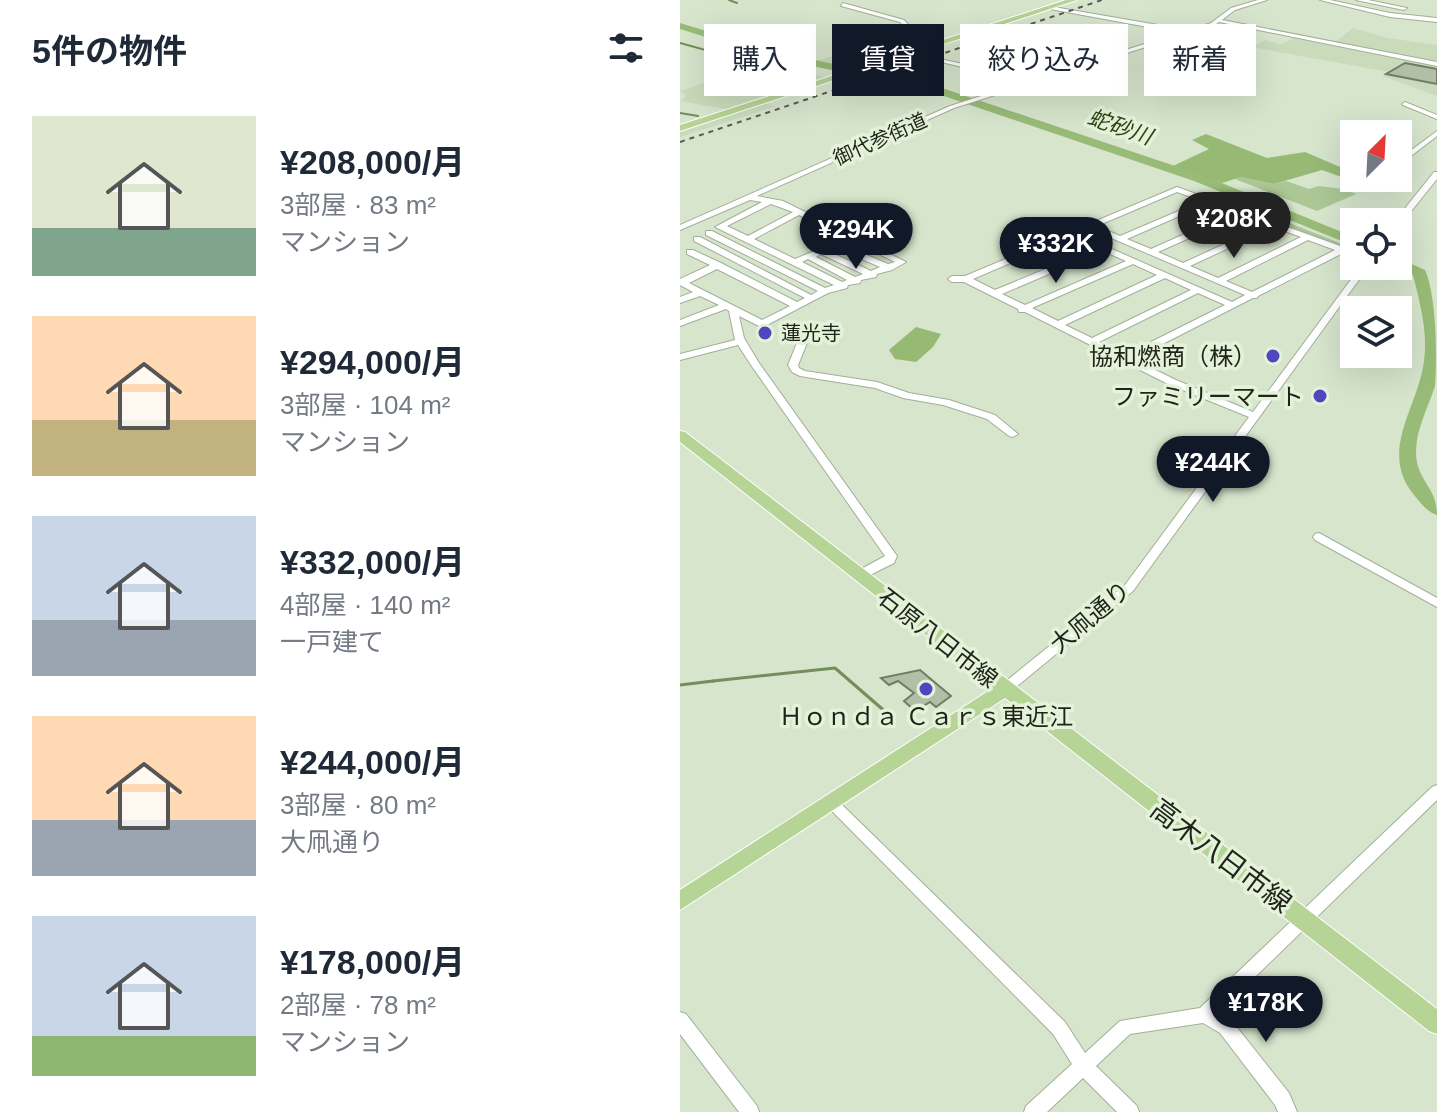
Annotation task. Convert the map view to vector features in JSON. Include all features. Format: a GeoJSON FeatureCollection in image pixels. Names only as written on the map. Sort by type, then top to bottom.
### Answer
{"type":"FeatureCollection","features":[{"type":"Feature","properties":{"kind":"main road"},"geometry":{"type":"LineString","coordinates":[[945,42],[1073,0]]}},
{"type":"Feature","properties":{"kind":"main road"},"geometry":{"type":"LineString","coordinates":[[680,128],[832,78]]}},
{"type":"Feature","properties":{"kind":"main road","name":"石原八日市線"},"geometry":{"type":"LineString","coordinates":[[680,435],[1005,689],[680,901]]}},
{"type":"Feature","properties":{"kind":"main road","name":"高木八日市線"},"geometry":{"type":"LineString","coordinates":[[1005,689],[1437,1023]]}},
{"type":"Feature","properties":{"kind":"street","name":"御代参街道"},"geometry":{"type":"LineString","coordinates":[[1209,24],[1221,20],[1233,9],[1264,0]]}},
{"type":"Feature","properties":{"kind":"street"},"geometry":{"type":"LineString","coordinates":[[1323,0],[1390,15],[1437,20]]}},
{"type":"Feature","properties":{"kind":"street"},"geometry":{"type":"LineString","coordinates":[[1359,0],[1404,8]]}},
{"type":"Feature","properties":{"kind":"street"},"geometry":{"type":"LineString","coordinates":[[843,5],[902,21],[914,34],[945,42]]}},
{"type":"Feature","properties":{"kind":"street"},"geometry":{"type":"LineString","coordinates":[[1050,7],[1144,24]]}},
{"type":"Feature","properties":{"kind":"street"},"geometry":{"type":"LineString","coordinates":[[1221,20],[1437,63]]}},
{"type":"Feature","properties":{"kind":"street","name":"御代参街道"},"geometry":{"type":"LineString","coordinates":[[680,228],[986,96]]}},
{"type":"Feature","properties":{"kind":"street"},"geometry":{"type":"LineString","coordinates":[[1405,104],[1437,117]]}},
{"type":"Feature","properties":{"kind":"street"},"geometry":{"type":"LineString","coordinates":[[1412,153],[1437,133]]}},
{"type":"Feature","properties":{"kind":"street"},"geometry":{"type":"LineString","coordinates":[[1409,208],[1437,174]]}},
{"type":"Feature","properties":{"kind":"street"},"geometry":{"type":"LineString","coordinates":[[952,279],[966,279],[1177,189],[1340,251]]}},
{"type":"Feature","properties":{"kind":"street"},"geometry":{"type":"LineString","coordinates":[[1422,191],[1437,189]]}},
{"type":"Feature","properties":{"kind":"street"},"geometry":{"type":"LineString","coordinates":[[681,282],[762,324],[825,291],[902,262],[799,212],[748,197]]}},
{"type":"Feature","properties":{"kind":"street"},"geometry":{"type":"LineString","coordinates":[[770,201],[686,245],[690,252],[796,305]]}},
{"type":"Feature","properties":{"kind":"street"},"geometry":{"type":"LineString","coordinates":[[1120,239],[1208,201]]}},
{"type":"Feature","properties":{"kind":"street"},"geometry":{"type":"LineString","coordinates":[[759,206],[786,219]]}},
{"type":"Feature","properties":{"kind":"street"},"geometry":{"type":"LineString","coordinates":[[748,239],[799,212]]}},
{"type":"Feature","properties":{"kind":"street"},"geometry":{"type":"LineString","coordinates":[[745,213],[773,226]]}},
{"type":"Feature","properties":{"kind":"street"},"geometry":{"type":"LineString","coordinates":[[1151,252],[1239,213]]}},
{"type":"Feature","properties":{"kind":"street"},"geometry":{"type":"LineString","coordinates":[[733,219],[760,232]]}},
{"type":"Feature","properties":{"kind":"street"},"geometry":{"type":"LineString","coordinates":[[1183,266],[1272,225]]}},
{"type":"Feature","properties":{"kind":"street"},"geometry":{"type":"LineString","coordinates":[[721,226],[844,286]]}},
{"type":"Feature","properties":{"kind":"street"},"geometry":{"type":"LineString","coordinates":[[1090,226],[1254,296]]}},
{"type":"Feature","properties":{"kind":"street"},"geometry":{"type":"LineString","coordinates":[[709,233],[825,291]]}},
{"type":"Feature","properties":{"kind":"street"},"geometry":{"type":"LineString","coordinates":[[1071,234],[1232,305]]}},
{"type":"Feature","properties":{"kind":"street"},"geometry":{"type":"LineString","coordinates":[[795,262],[853,238]]}},
{"type":"Feature","properties":{"kind":"street"},"geometry":{"type":"LineString","coordinates":[[1218,281],[1306,238]]}},
{"type":"Feature","properties":{"kind":"street"},"geometry":{"type":"LineString","coordinates":[[697,239],[811,298]]}},
{"type":"Feature","properties":{"kind":"street"},"geometry":{"type":"LineString","coordinates":[[836,245],[889,268]]}},
{"type":"Feature","properties":{"kind":"street"},"geometry":{"type":"LineString","coordinates":[[996,293],[1103,248]]}},
{"type":"Feature","properties":{"kind":"street"},"geometry":{"type":"LineString","coordinates":[[821,251],[873,275]]}},
{"type":"Feature","properties":{"kind":"street"},"geometry":{"type":"LineString","coordinates":[[1125,359],[1340,251]]}},
{"type":"Feature","properties":{"kind":"street"},"geometry":{"type":"LineString","coordinates":[[680,257],[690,252]]}},
{"type":"Feature","properties":{"kind":"street"},"geometry":{"type":"LineString","coordinates":[[808,256],[857,281]]}},
{"type":"Feature","properties":{"kind":"street"},"geometry":{"type":"LineString","coordinates":[[1022,310],[1055,292],[1101,277],[1133,261]]}},
{"type":"Feature","properties":{"kind":"street"},"geometry":{"type":"LineString","coordinates":[[681,282],[718,265]]}},
{"type":"Feature","properties":{"kind":"street"},"geometry":{"type":"LineString","coordinates":[[1058,325],[1165,275]]}},
{"type":"Feature","properties":{"kind":"street"},"geometry":{"type":"LineString","coordinates":[[966,279],[1022,310],[1094,341],[1125,359],[1255,416]]}},
{"type":"Feature","properties":{"kind":"street","name":"大凧通り"},"geometry":{"type":"LineString","coordinates":[[1005,689],[1119,599],[1355,280]]}},
{"type":"Feature","properties":{"kind":"street"},"geometry":{"type":"LineString","coordinates":[[1094,341],[1198,290]]}},
{"type":"Feature","properties":{"kind":"street"},"geometry":{"type":"LineString","coordinates":[[680,300],[700,293]]}},
{"type":"Feature","properties":{"kind":"street"},"geometry":{"type":"LineString","coordinates":[[682,321],[729,308]]}},
{"type":"Feature","properties":{"kind":"street"},"geometry":{"type":"LineString","coordinates":[[729,308],[741,341],[891,556],[890,560],[858,576]]}},
{"type":"Feature","properties":{"kind":"street"},"geometry":{"type":"LineString","coordinates":[[804,338],[793,365],[803,374],[866,383],[907,396],[945,402],[991,417],[1013,434]]}},
{"type":"Feature","properties":{"kind":"street"},"geometry":{"type":"LineString","coordinates":[[680,357],[741,341]]}},
{"type":"Feature","properties":{"kind":"street"},"geometry":{"type":"LineString","coordinates":[[1319,537],[1437,603]]}},
{"type":"Feature","properties":{"kind":"street"},"geometry":{"type":"LineString","coordinates":[[1033,1112],[1126,1027],[1204,1015],[1437,791]]}},
{"type":"Feature","properties":{"kind":"street"},"geometry":{"type":"LineString","coordinates":[[831,803],[1059,1028],[1083,1066],[1130,1112]]}},
{"type":"Feature","properties":{"kind":"street"},"geometry":{"type":"LineString","coordinates":[[1204,1015],[1226,1027],[1282,1099],[1288,1112]]}},
{"type":"Feature","properties":{"kind":"street"},"geometry":{"type":"LineString","coordinates":[[680,1020],[750,1112]]}},
{"type":"Feature","properties":{"kind":"shaded area"},"geometry":{"type":"Polygon","coordinates":[[[1353,28],[1388,38],[1437,45],[1437,96],[1383,76],[1389,72],[1256,48],[1256,44],[1265,40],[1281,44],[1294,38],[1331,45],[1353,28]]]}},
{"type":"Feature","properties":{"kind":"shaded area"},"geometry":{"type":"Polygon","coordinates":[[[832,56],[832,65],[816,61],[832,56]]]}},
{"type":"Feature","properties":{"kind":"shaded area"},"geometry":{"type":"Polygon","coordinates":[[[704,83],[704,96],[773,96],[731,110],[680,101],[686,96],[680,91],[704,83]]]}},
{"type":"Feature","properties":{"kind":"shaded area"},"geometry":{"type":"Polygon","coordinates":[[[761,103],[776,106],[680,137],[680,130],[761,103]]]}},
{"type":"Feature","properties":{"kind":"shaded area"},"geometry":{"type":"Polygon","coordinates":[[[1241,177],[1274,184],[1286,181],[1309,189],[1318,186],[1356,194],[1317,211],[1235,179],[1241,177]]]}},
{"type":"Feature","properties":{"kind":"shaded area"},"geometry":{"type":"Polygon","coordinates":[[[1216,194],[1340,243],[1340,247],[1336,249],[1205,198],[1216,194]]]}},
{"type":"Feature","properties":{"kind":"green space"},"geometry":{"type":"Polygon","coordinates":[[[1206,134],[1267,158],[1305,152],[1340,167],[1340,176],[1322,170],[1274,184],[1241,177],[1222,183],[1173,166],[1209,149],[1192,140],[1206,134]]]}},
{"type":"Feature","properties":{"kind":"green space"},"geometry":{"type":"Polygon","coordinates":[[[916,327],[941,334],[933,347],[916,362],[895,359],[889,350],[916,327]]]}},
{"type":"Feature","properties":{"kind":"building"},"geometry":{"type":"Polygon","coordinates":[[[1405,63],[1437,69],[1437,84],[1386,74],[1405,63]]]}},
{"type":"Feature","properties":{"kind":"building","name":"Ｈｏｎｄａ Ｃａｒｓ東近江"},"geometry":{"type":"Polygon","coordinates":[[[920,670],[951,696],[936,707],[930,702],[915,711],[904,701],[914,693],[898,681],[889,685],[881,678],[920,670]]]}},
{"type":"Feature","properties":{"kind":"waterway"},"geometry":{"type":"LineString","coordinates":[[729,0],[737,3]]}},
{"type":"Feature","properties":{"kind":"waterway","name":"蛇砂川"},"geometry":{"type":"LineString","coordinates":[[680,26],[770,54],[929,87],[1198,178],[1340,236]]}},
{"type":"Feature","properties":{"kind":"waterway"},"geometry":{"type":"LineString","coordinates":[[680,43],[704,50]]}},
{"type":"Feature","properties":{"kind":"waterway"},"geometry":{"type":"LineString","coordinates":[[680,113],[698,116]]}},
{"type":"Feature","properties":{"kind":"waterway","name":"蛇砂川"},"geometry":{"type":"LineString","coordinates":[[1412,269],[1420,273],[1433,342],[1432,364],[1408,439],[1407,455],[1410,472],[1419,489],[1437,509]]}},
{"type":"Feature","properties":{"kind":"waterway"},"geometry":{"type":"LineString","coordinates":[[680,685],[835,668],[888,714]]}},
{"type":"Feature","properties":{"kind":"railway"},"geometry":{"type":"LineString","coordinates":[[680,142],[1102,0]]}},
{"type":"Feature","properties":{"kind":"place","name":"蓮光寺"},"geometry":{"type":"Point","coordinates":[765,333]}},
{"type":"Feature","properties":{"kind":"place","name":"協和燃商（株）"},"geometry":{"type":"Point","coordinates":[1273,356]}},
{"type":"Feature","properties":{"kind":"place","name":"ファミリーマート"},"geometry":{"type":"Point","coordinates":[1320,396]}},
{"type":"Feature","properties":{"kind":"place","name":"Ｈｏｎｄａ Ｃａｒｓ東近江"},"geometry":{"type":"Point","coordinates":[926,689]}}]}
